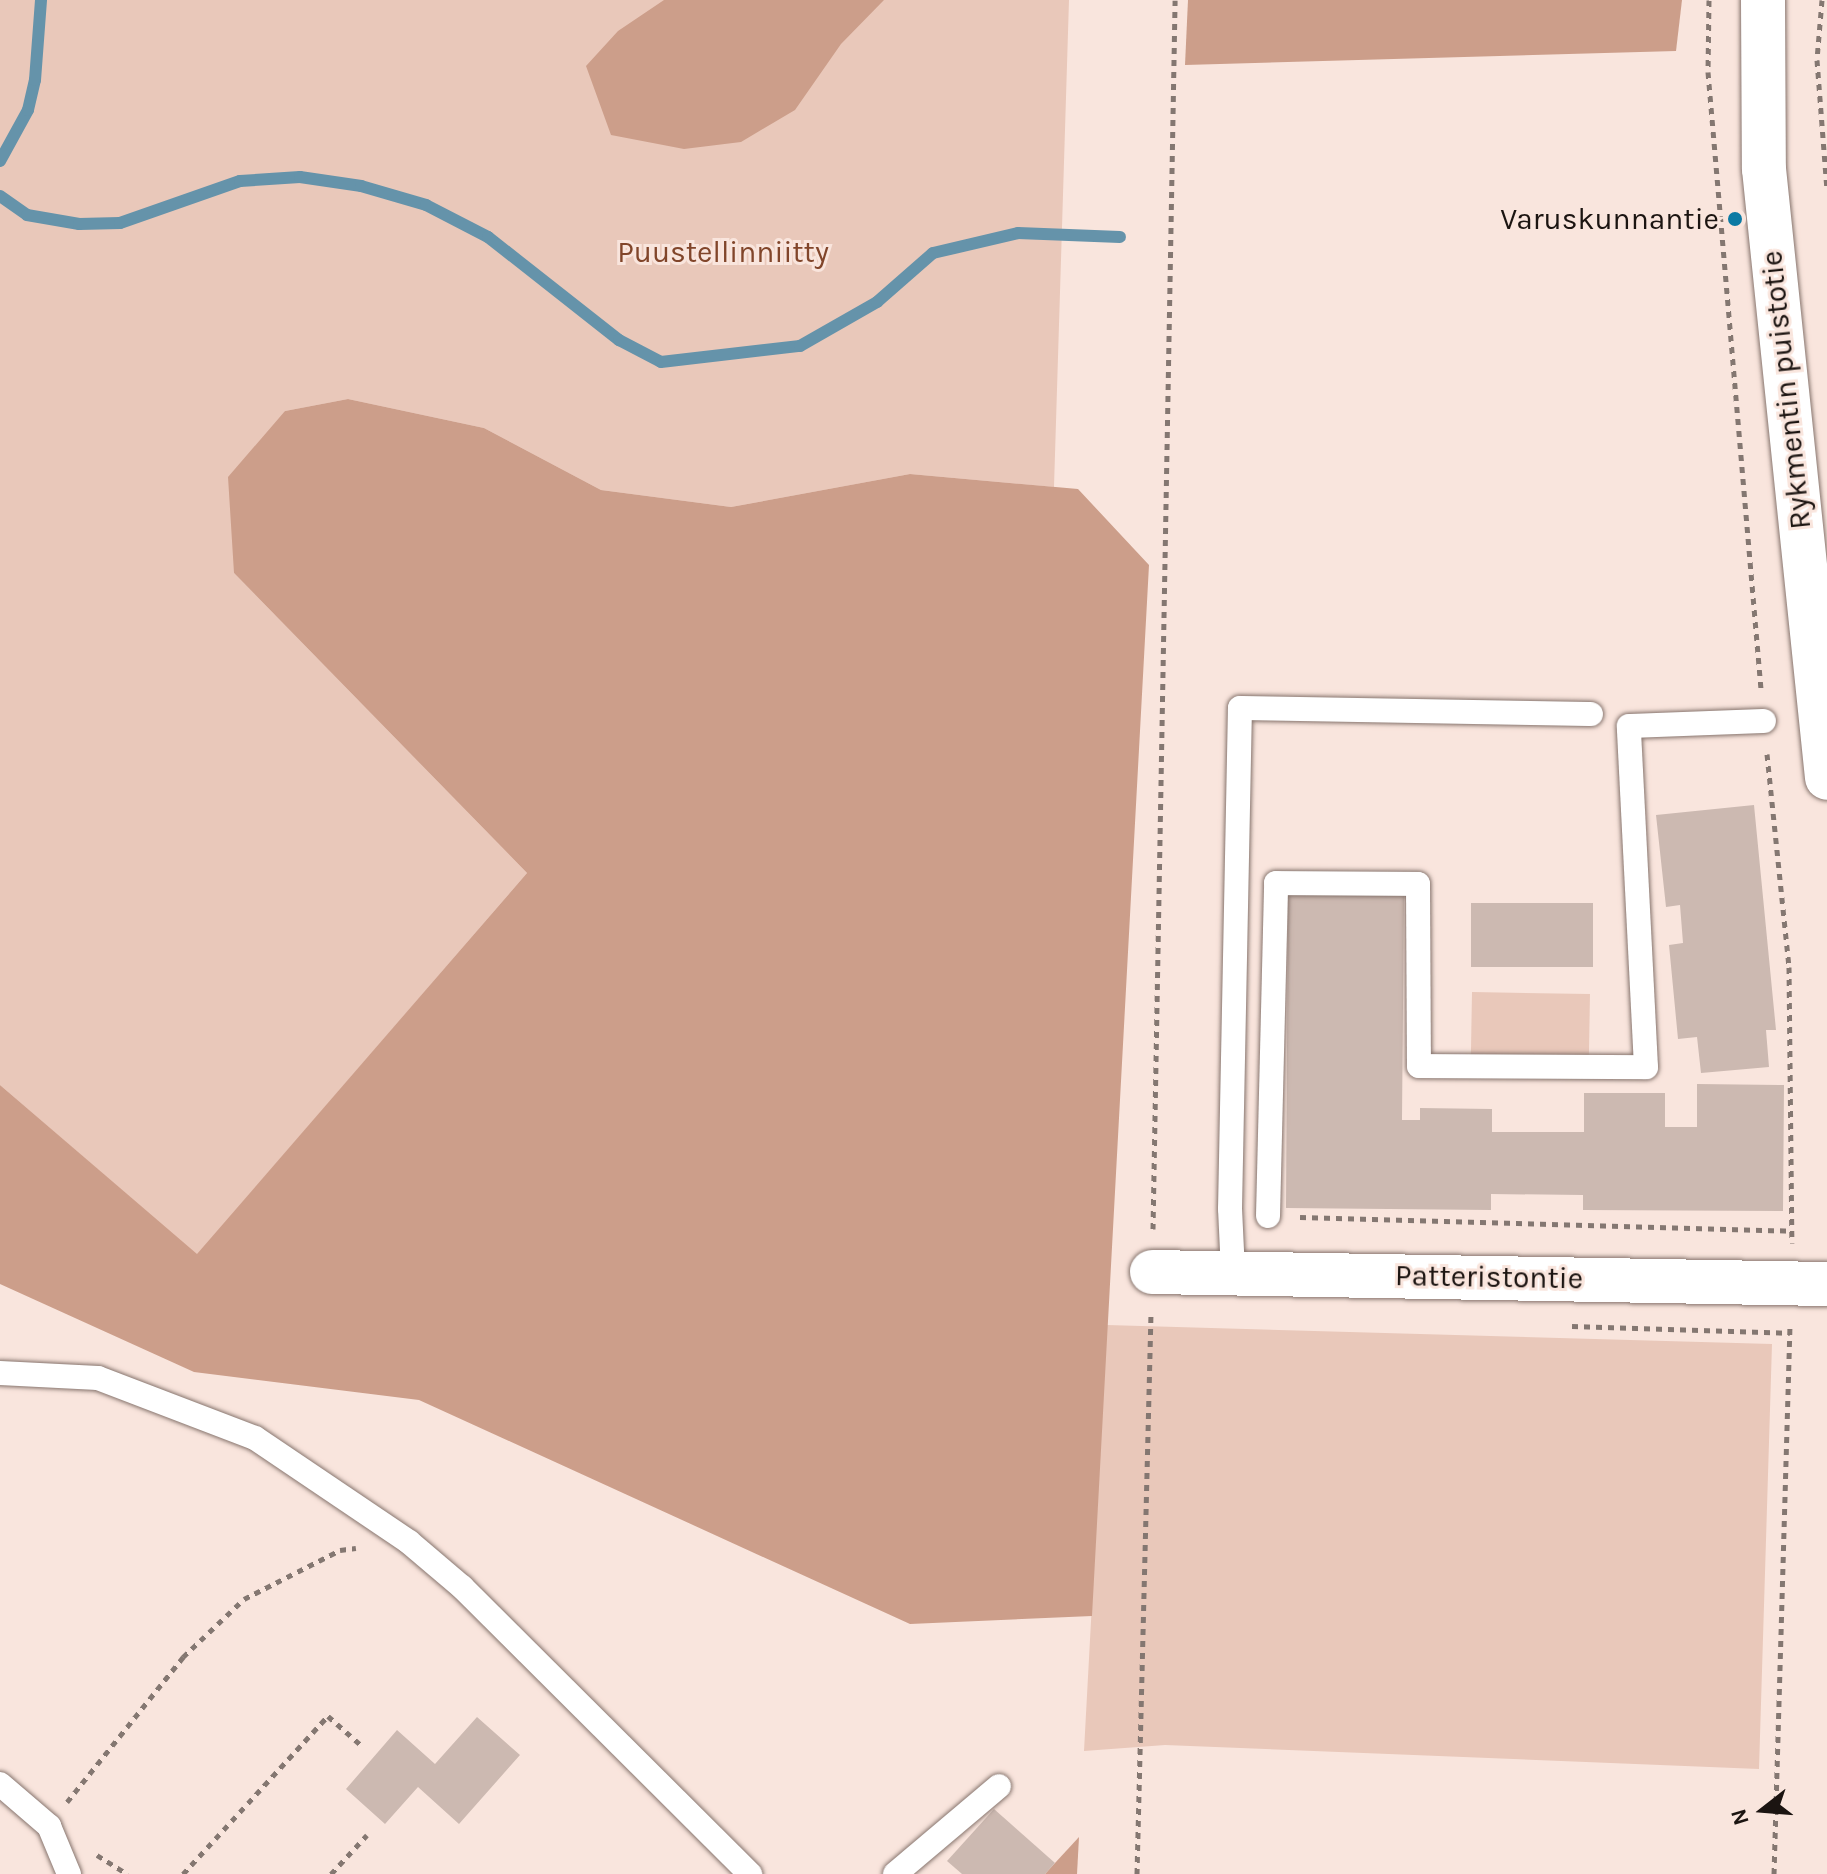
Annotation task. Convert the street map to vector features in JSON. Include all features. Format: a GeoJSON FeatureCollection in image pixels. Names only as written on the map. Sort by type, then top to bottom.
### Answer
{"type":"FeatureCollection","features":[{"type":"Feature","properties":{"kind":"street","name":"Rykmentin puistotie"},"geometry":{"type":"LineString","coordinates":[[1763,0],[1764,169],[1827,778]]}},
{"type":"Feature","properties":{"kind":"street","name":"Patteristontie"},"geometry":{"type":"LineString","coordinates":[[1152,1272],[1827,1284]]}},
{"type":"Feature","properties":{"kind":"lane"},"geometry":{"type":"LineString","coordinates":[[1233,1272],[1230,1209],[1240,708],[1591,714]]}},
{"type":"Feature","properties":{"kind":"lane"},"geometry":{"type":"LineString","coordinates":[[1268,1216],[1276,883],[1418,884],[1419,1066],[1646,1067],[1629,726],[1764,721]]}},
{"type":"Feature","properties":{"kind":"lane"},"geometry":{"type":"LineString","coordinates":[[0,1373],[98,1378],[255,1438],[409,1542],[462,1587],[750,1874]]}},
{"type":"Feature","properties":{"kind":"lane"},"geometry":{"type":"LineString","coordinates":[[0,1784],[49,1826],[69,1874]]}},
{"type":"Feature","properties":{"kind":"lane"},"geometry":{"type":"LineString","coordinates":[[895,1874],[999,1786]]}},
{"type":"Feature","properties":{"kind":"path"},"geometry":{"type":"LineString","coordinates":[[1137,1874],[1152,1272],[1175,0]]}},
{"type":"Feature","properties":{"kind":"path"},"geometry":{"type":"LineString","coordinates":[[1709,0],[1708,72],[1764,721]]}},
{"type":"Feature","properties":{"kind":"path"},"geometry":{"type":"LineString","coordinates":[[1822,0],[1817,60],[1827,191]]}},
{"type":"Feature","properties":{"kind":"path"},"geometry":{"type":"LineString","coordinates":[[1268,1216],[1791,1231]]}},
{"type":"Feature","properties":{"kind":"path"},"geometry":{"type":"LineString","coordinates":[[127,1874],[49,1826],[183,1657],[244,1599],[340,1550],[409,1542]]}},
{"type":"Feature","properties":{"kind":"path"},"geometry":{"type":"LineString","coordinates":[[183,1874],[328,1716],[361,1745]]}},
{"type":"Feature","properties":{"kind":"path"},"geometry":{"type":"LineString","coordinates":[[331,1874],[367,1835]]}},
{"type":"Feature","properties":{"kind":"green space","name":"Puustellinniitty"},"geometry":{"type":"Polygon","coordinates":[[[0,0],[1069,0],[1054,487],[910,474],[731,507],[601,490],[484,428],[348,399],[285,411],[234,573],[527,873],[197,1255],[0,1085],[0,0]]]}},
{"type":"Feature","properties":{"kind":"green space"},"geometry":{"type":"Polygon","coordinates":[[[1472,992],[1590,994],[1589,1069],[1471,1067],[1472,992]]]}},
{"type":"Feature","properties":{"kind":"green space"},"geometry":{"type":"Polygon","coordinates":[[[1107,1325],[1772,1344],[1759,1769],[1165,1745],[1084,1751],[1107,1325]]]}},
{"type":"Feature","properties":{"kind":"shaded area"},"geometry":{"type":"Polygon","coordinates":[[[664,0],[884,0],[841,44],[795,110],[741,142],[684,149],[611,135],[586,66],[618,31],[664,0]]]}},
{"type":"Feature","properties":{"kind":"shaded area"},"geometry":{"type":"Polygon","coordinates":[[[1188,0],[1682,0],[1676,51],[1185,65],[1188,0]]]}},
{"type":"Feature","properties":{"kind":"shaded area"},"geometry":{"type":"Polygon","coordinates":[[[348,399],[484,428],[601,490],[731,507],[910,474],[1078,489],[1149,565],[1092,1616],[910,1624],[419,1400],[194,1372],[0,1284],[0,1085],[197,1254],[527,873],[234,573],[228,477],[285,411],[348,399]]]}},
{"type":"Feature","properties":{"kind":"shaded area"},"geometry":{"type":"Polygon","coordinates":[[[1079,1837],[1077,1874],[1045,1874],[1055,1863],[1079,1837]]]}},
{"type":"Feature","properties":{"kind":"building"},"geometry":{"type":"Polygon","coordinates":[[[1754,805],[1776,1030],[1766,1030],[1769,1067],[1701,1073],[1697,1037],[1678,1039],[1669,945],[1683,943],[1680,905],[1666,907],[1656,815],[1754,805]]]}},
{"type":"Feature","properties":{"kind":"building"},"geometry":{"type":"Polygon","coordinates":[[[1288,891],[1404,892],[1402,1120],[1420,1120],[1420,1108],[1492,1109],[1492,1132],[1584,1132],[1584,1093],[1665,1093],[1665,1127],[1697,1127],[1697,1084],[1784,1085],[1783,1211],[1583,1210],[1583,1195],[1491,1194],[1491,1210],[1286,1208],[1288,891]]]}},
{"type":"Feature","properties":{"kind":"building"},"geometry":{"type":"Polygon","coordinates":[[[1471,903],[1593,903],[1593,967],[1471,967],[1471,903]]]}},
{"type":"Feature","properties":{"kind":"building"},"geometry":{"type":"Polygon","coordinates":[[[477,1717],[520,1755],[459,1824],[418,1787],[385,1824],[346,1789],[397,1730],[435,1764],[477,1717]]]}},
{"type":"Feature","properties":{"kind":"building"},"geometry":{"type":"Polygon","coordinates":[[[994,1809],[1055,1863],[1045,1874],[962,1874],[947,1861],[994,1809]]]}},
{"type":"Feature","properties":{"kind":"waterway"},"geometry":{"type":"LineString","coordinates":[[0,161],[28,110],[35,80],[41,0]]}},
{"type":"Feature","properties":{"kind":"waterway"},"geometry":{"type":"LineString","coordinates":[[0,196],[27,215],[79,224],[120,223],[240,181],[300,177],[361,186],[426,205],[488,237],[619,340],[661,362],[800,346],[877,302],[933,253],[1018,233],[1120,237]]}},
{"type":"Feature","properties":{"kind":"place","name":"Varuskunnantie"},"geometry":{"type":"Point","coordinates":[1735,219]}}]}
